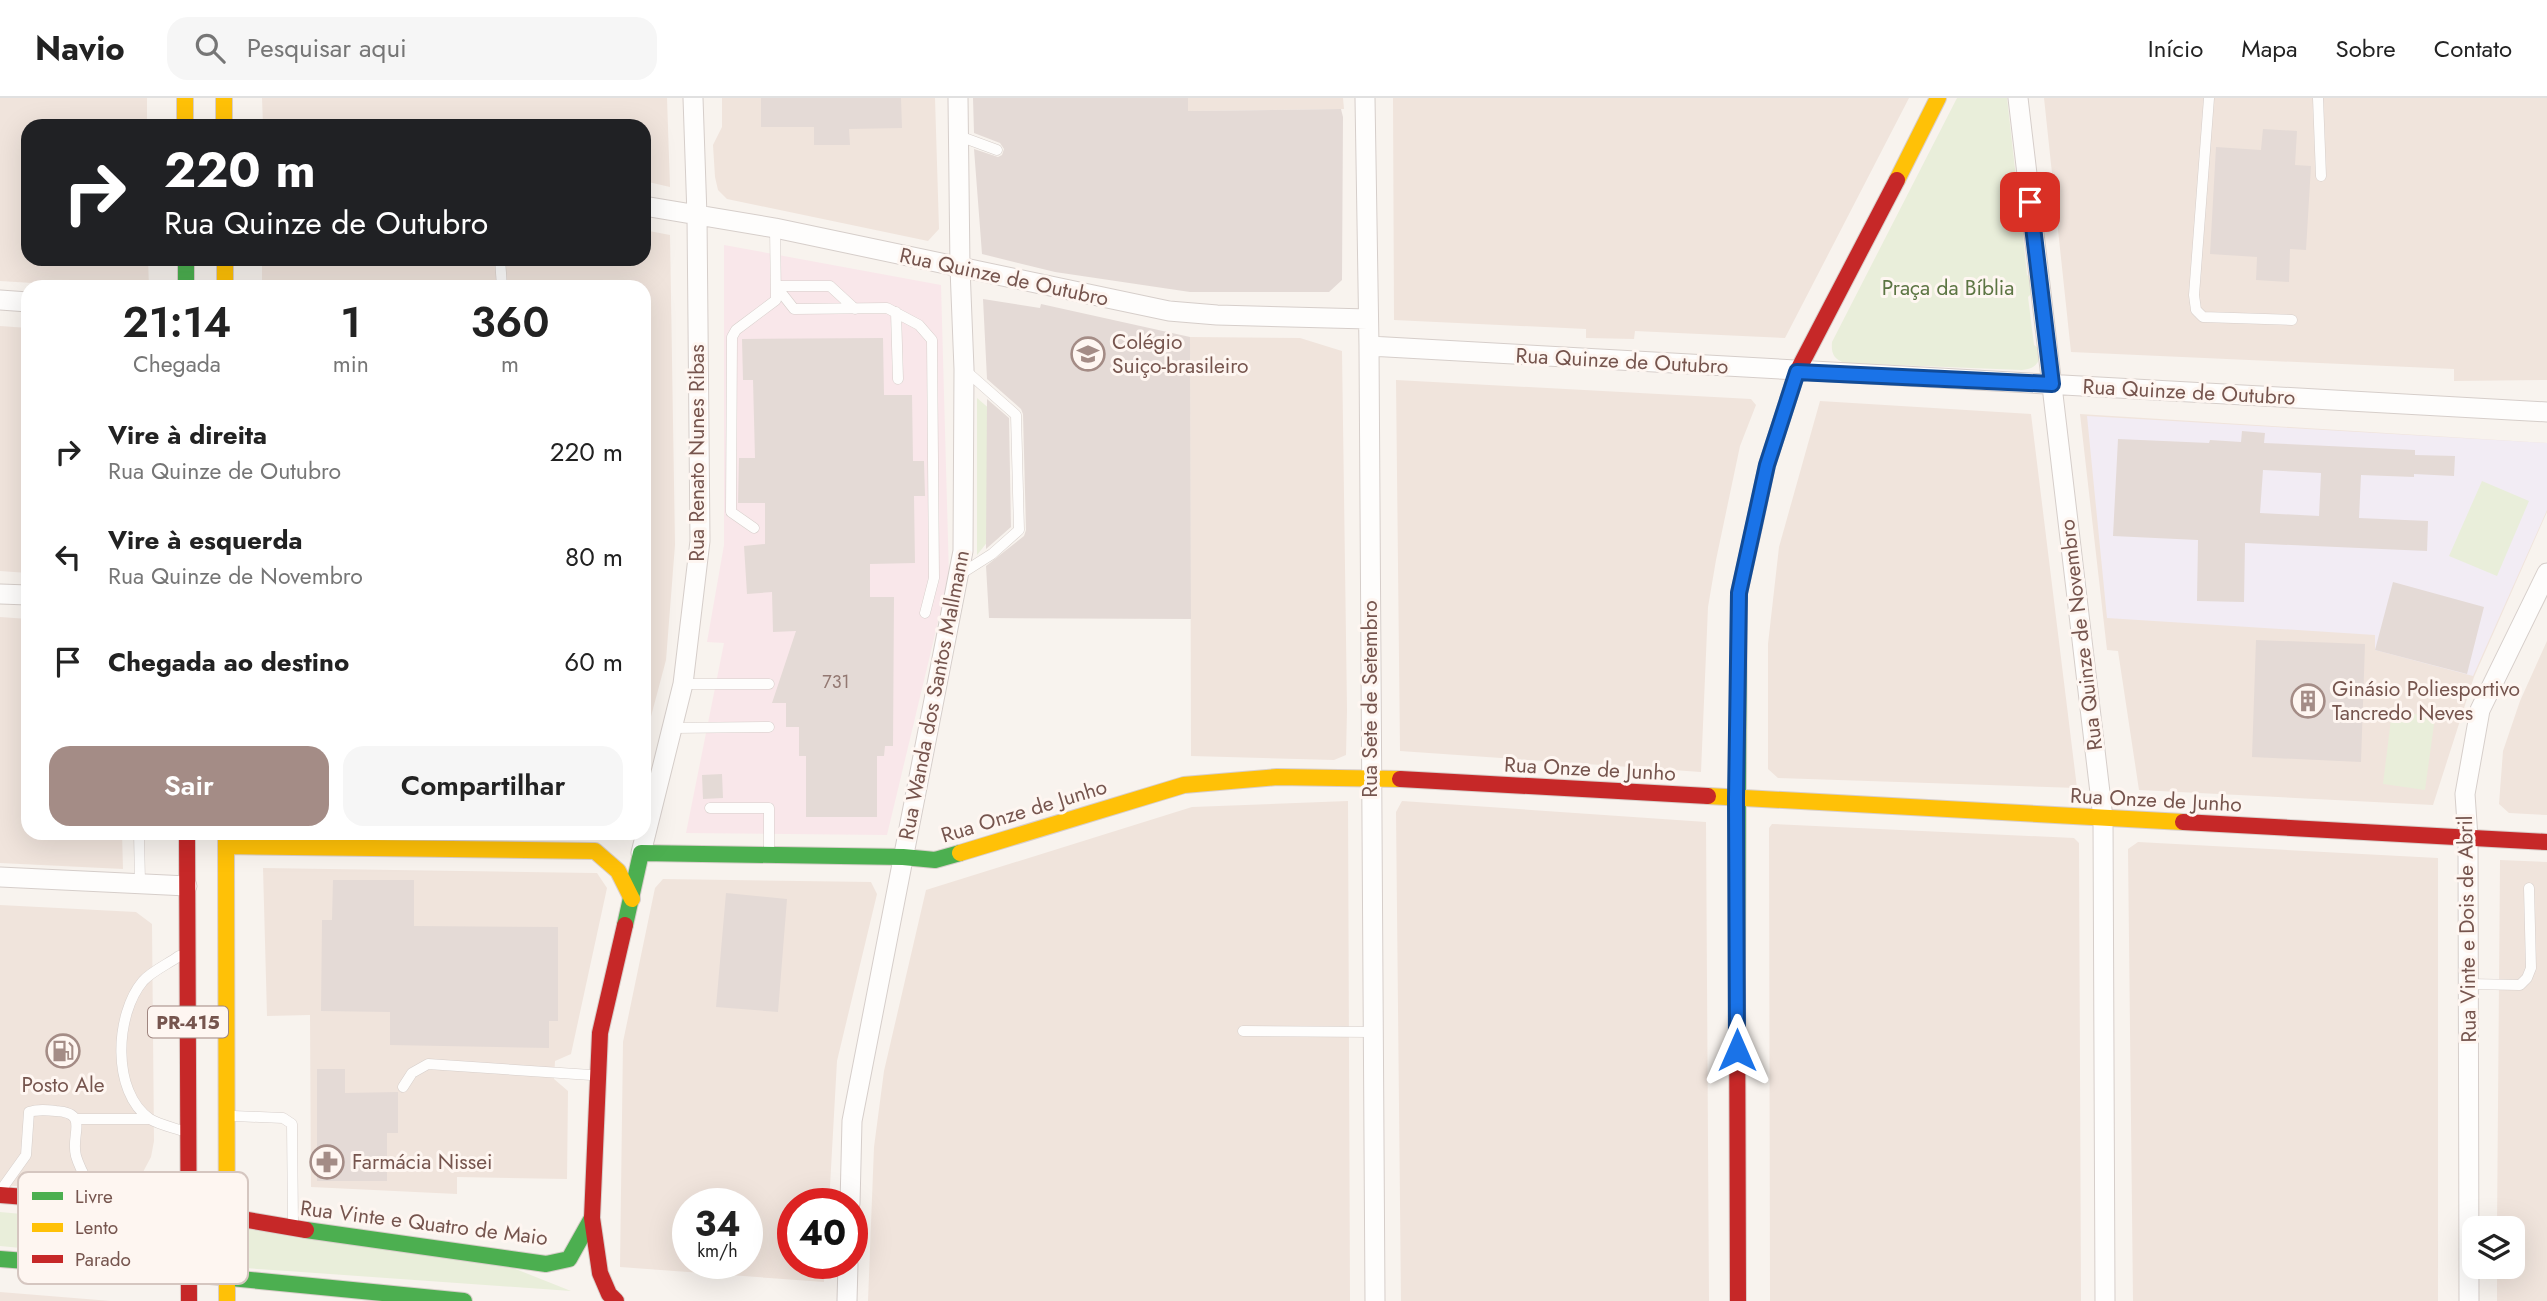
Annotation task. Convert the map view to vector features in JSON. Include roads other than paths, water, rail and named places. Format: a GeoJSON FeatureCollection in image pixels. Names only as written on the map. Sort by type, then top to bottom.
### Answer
{"type":"FeatureCollection","features":[{"type":"Feature","properties":{"kind":"main road"},"geometry":{"type":"LineString","coordinates":[[185,98],[186,119]]}},
{"type":"Feature","properties":{"kind":"main road"},"geometry":{"type":"LineString","coordinates":[[224,98],[224,119]]}},
{"type":"Feature","properties":{"kind":"main road"},"geometry":{"type":"LineString","coordinates":[[1738,1301],[1736,799],[1739,593],[1767,465],[1797,372],[1938,98]]}},
{"type":"Feature","properties":{"kind":"main road","name":"Rua Onze de Junho"},"geometry":{"type":"LineString","coordinates":[[642,853],[903,857],[935,860],[1184,785],[1249,778],[1370,777],[2547,842]]}},
{"type":"Feature","properties":{"kind":"main road","name":"PR-415"},"geometry":{"type":"LineString","coordinates":[[187,840],[189,1172]]}},
{"type":"Feature","properties":{"kind":"main road"},"geometry":{"type":"LineString","coordinates":[[226,840],[595,851],[610,860],[622,876],[632,899]]}},
{"type":"Feature","properties":{"kind":"main road","name":"PR-415"},"geometry":{"type":"LineString","coordinates":[[226,840],[228,1172]]}},
{"type":"Feature","properties":{"kind":"main road","name":"Rua Renato Nunes Ribas"},"geometry":{"type":"LineString","coordinates":[[615,1301],[600,1273],[592,1217],[597,1075],[600,1033],[642,853]]}},
{"type":"Feature","properties":{"kind":"main road","name":"Rua Vinte e Quatro de Maio"},"geometry":{"type":"LineString","coordinates":[[0,1193],[18,1195]]}},
{"type":"Feature","properties":{"kind":"main road","name":"Rua Vinte e Quatro de Maio"},"geometry":{"type":"LineString","coordinates":[[248,1220],[546,1264],[569,1258],[592,1217]]}},
{"type":"Feature","properties":{"kind":"main road"},"geometry":{"type":"LineString","coordinates":[[0,1259],[18,1260]]}},
{"type":"Feature","properties":{"kind":"main road"},"geometry":{"type":"LineString","coordinates":[[248,1281],[464,1301]]}},
{"type":"Feature","properties":{"kind":"street","name":"Rua Renato Nunes Ribas"},"geometry":{"type":"LineString","coordinates":[[651,817],[683,684],[700,541],[697,216],[693,98]]}},
{"type":"Feature","properties":{"kind":"street","name":"Rua Wanda dos Santos Mallmann"},"geometry":{"type":"LineString","coordinates":[[850,1188],[852,1121],[963,551],[964,369],[958,98]]}},
{"type":"Feature","properties":{"kind":"street","name":"Rua Sete de Setembro"},"geometry":{"type":"LineString","coordinates":[[1365,98],[1375,1301]]}},
{"type":"Feature","properties":{"kind":"street","name":"Rua Quinze de Novembro"},"geometry":{"type":"LineString","coordinates":[[2018,98],[2103,818],[2105,1301]]}},
{"type":"Feature","properties":{"kind":"street","name":"Rua Quinze de Outubro"},"geometry":{"type":"LineString","coordinates":[[651,207],[775,228],[1169,311],[1217,316],[1368,319]]}},
{"type":"Feature","properties":{"kind":"street"},"geometry":{"type":"LineString","coordinates":[[0,300],[21,302]]}},
{"type":"Feature","properties":{"kind":"street","name":"Rua Quinze de Outubro"},"geometry":{"type":"LineString","coordinates":[[1369,346],[2547,412]]}},
{"type":"Feature","properties":{"kind":"street","name":"Rua Vinte e Dois de Abril"},"geometry":{"type":"LineString","coordinates":[[2469,1301],[2468,838],[2465,794],[2480,710],[2547,573]]}},
{"type":"Feature","properties":{"kind":"street"},"geometry":{"type":"LineString","coordinates":[[0,594],[21,595]]}},
{"type":"Feature","properties":{"kind":"street","name":"Rua Renato Nunes Ribas"},"geometry":{"type":"LineString","coordinates":[[642,853],[645,840]]}},
{"type":"Feature","properties":{"kind":"street"},"geometry":{"type":"LineString","coordinates":[[0,877],[187,887]]}},
{"type":"Feature","properties":{"kind":"street"},"geometry":{"type":"LineString","coordinates":[[847,1301],[848,1279]]}},
{"type":"Feature","properties":{"kind":"lane"},"geometry":{"type":"LineString","coordinates":[[2209,98],[2194,295],[2196,310],[2203,317],[2292,320]]}},
{"type":"Feature","properties":{"kind":"lane"},"geometry":{"type":"LineString","coordinates":[[2318,98],[2321,176]]}},
{"type":"Feature","properties":{"kind":"lane"},"geometry":{"type":"LineString","coordinates":[[958,136],[997,150]]}},
{"type":"Feature","properties":{"kind":"lane"},"geometry":{"type":"LineString","coordinates":[[754,528],[731,512],[732,337],[736,330],[776,300],[775,228]]}},
{"type":"Feature","properties":{"kind":"lane"},"geometry":{"type":"LineString","coordinates":[[776,286],[794,309],[887,308],[919,325],[932,340],[934,578],[925,613]]}},
{"type":"Feature","properties":{"kind":"lane"},"geometry":{"type":"LineString","coordinates":[[776,286],[830,286],[855,309]]}},
{"type":"Feature","properties":{"kind":"lane"},"geometry":{"type":"LineString","coordinates":[[896,312],[898,379]]}},
{"type":"Feature","properties":{"kind":"lane"},"geometry":{"type":"LineString","coordinates":[[958,576],[992,554],[1019,530],[1016,415],[964,369]]}},
{"type":"Feature","properties":{"kind":"lane"},"geometry":{"type":"LineString","coordinates":[[683,684],[769,684]]}},
{"type":"Feature","properties":{"kind":"lane"},"geometry":{"type":"LineString","coordinates":[[673,728],[769,727]]}},
{"type":"Feature","properties":{"kind":"lane"},"geometry":{"type":"LineString","coordinates":[[710,807],[769,807],[769,855]]}},
{"type":"Feature","properties":{"kind":"lane"},"geometry":{"type":"LineString","coordinates":[[139,840],[140,883]]}},
{"type":"Feature","properties":{"kind":"lane"},"geometry":{"type":"LineString","coordinates":[[2469,984],[2519,985],[2527,978],[2531,968],[2529,888]]}},
{"type":"Feature","properties":{"kind":"lane"},"geometry":{"type":"LineString","coordinates":[[149,1119],[131,1097],[122,1069],[121,1037],[128,1006],[144,980],[188,950]]}},
{"type":"Feature","properties":{"kind":"lane"},"geometry":{"type":"LineString","coordinates":[[1244,1031],[1371,1032]]}},
{"type":"Feature","properties":{"kind":"lane"},"geometry":{"type":"LineString","coordinates":[[403,1087],[412,1073],[428,1064],[597,1075]]}},
{"type":"Feature","properties":{"kind":"lane"},"geometry":{"type":"LineString","coordinates":[[0,1193],[26,1155],[29,1112],[35,1110],[74,1114],[75,1150],[83,1172]]}},
{"type":"Feature","properties":{"kind":"lane"},"geometry":{"type":"LineString","coordinates":[[227,1116],[282,1118],[292,1124],[293,1228]]}},
{"type":"Feature","properties":{"kind":"lane"},"geometry":{"type":"LineString","coordinates":[[76,1119],[149,1119],[188,1133]]}},
{"type":"Feature","properties":{"kind":"place","name":"Colégio Suiço-brasileiro"},"geometry":{"type":"Point","coordinates":[1088,354]}},
{"type":"Feature","properties":{"kind":"place","name":"Ginásio Poliesportivo Tancredo Neves"},"geometry":{"type":"Point","coordinates":[2308,701]}},
{"type":"Feature","properties":{"kind":"place","name":"Posto Ale"},"geometry":{"type":"Point","coordinates":[63,1051]}},
{"type":"Feature","properties":{"kind":"place","name":"Farmácia Nissei"},"geometry":{"type":"Point","coordinates":[327,1162]}},
{"type":"Feature","properties":{"kind":"park label","name":"Praça da Bíblia"},"geometry":{"type":"Point","coordinates":[1948,288]}}]}
